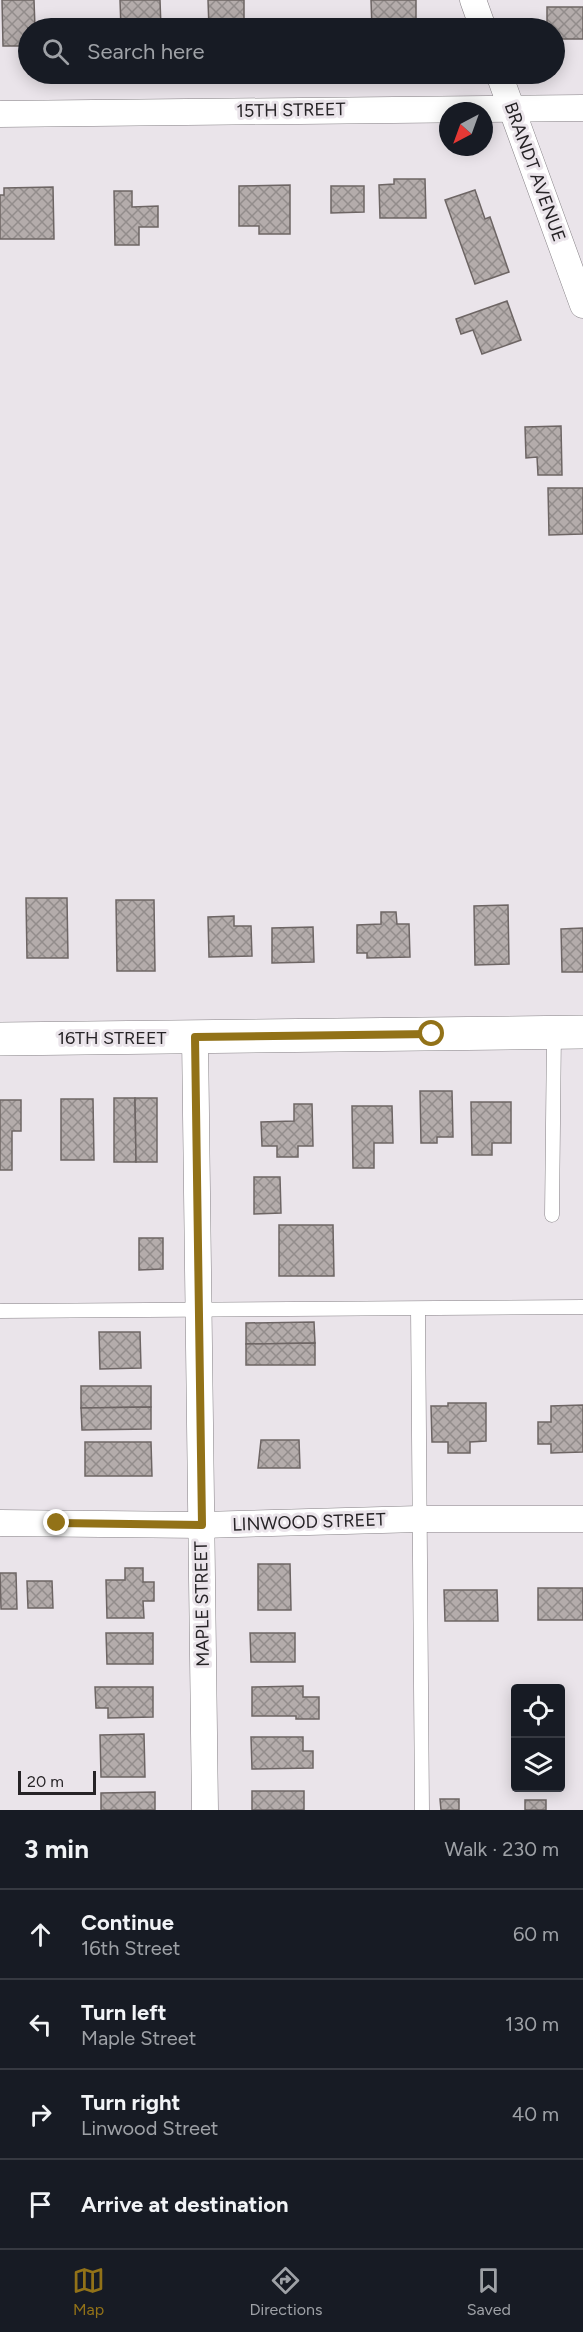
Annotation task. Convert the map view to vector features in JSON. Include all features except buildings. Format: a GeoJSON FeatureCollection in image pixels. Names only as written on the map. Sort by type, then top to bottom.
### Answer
{"type":"FeatureCollection","features":[{"type":"Feature","properties":{"kind":"street"},"geometry":{"type":"LineString","coordinates":[[472,0],[479,18]]}},
{"type":"Feature","properties":{"kind":"street","name":"BRANDT AVENUE"},"geometry":{"type":"LineString","coordinates":[[503,84],[583,305]]}},
{"type":"Feature","properties":{"kind":"street","name":"15TH STREET"},"geometry":{"type":"LineString","coordinates":[[0,114],[583,108]]}},
{"type":"Feature","properties":{"kind":"street","name":"16TH STREET"},"geometry":{"type":"LineString","coordinates":[[0,1039],[568,1032]]}},
{"type":"Feature","properties":{"kind":"street","name":"MAPLE STREET"},"geometry":{"type":"LineString","coordinates":[[195,1037],[205,1810]]}},
{"type":"Feature","properties":{"kind":"street","name":"LINWOOD STREET"},"geometry":{"type":"LineString","coordinates":[[0,1523],[202,1525],[419,1519],[583,1519]]}},
{"type":"Feature","properties":{"kind":"lane"},"geometry":{"type":"LineString","coordinates":[[552,1215],[568,1032]]}},
{"type":"Feature","properties":{"kind":"lane"},"geometry":{"type":"LineString","coordinates":[[0,1311],[583,1306]]}},
{"type":"Feature","properties":{"kind":"lane"},"geometry":{"type":"LineString","coordinates":[[418,1309],[422,1810]]}},
{"type":"Feature","properties":{"kind":"route"},"geometry":{"type":"LineString","coordinates":[[57,1523],[202,1525],[195,1037],[432,1034]]}}]}
